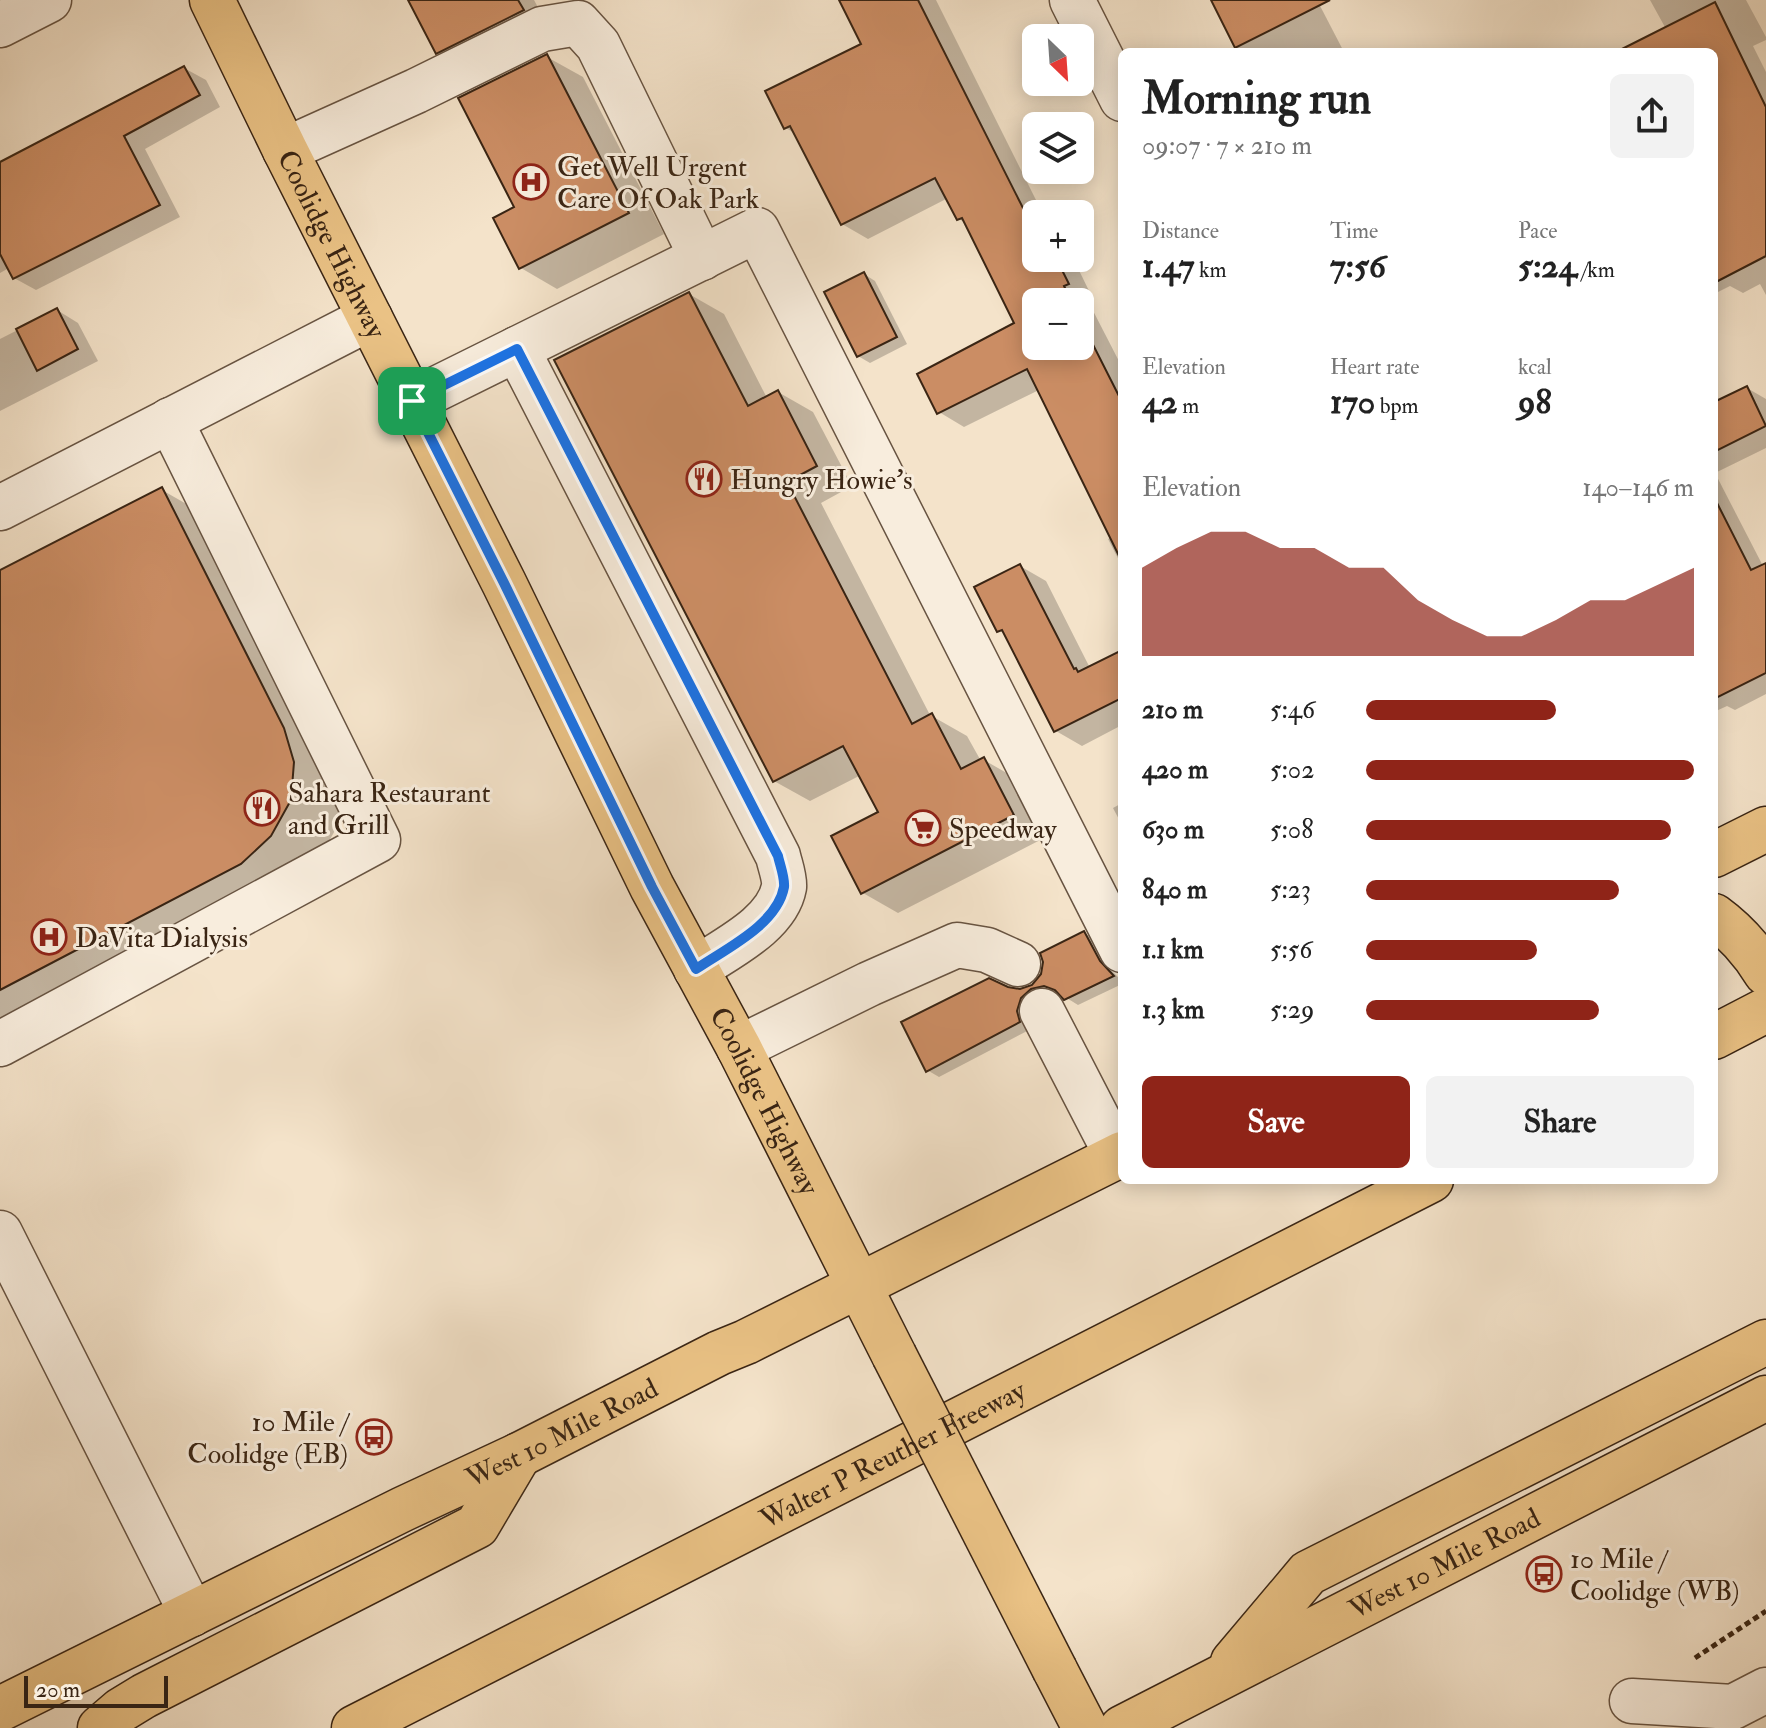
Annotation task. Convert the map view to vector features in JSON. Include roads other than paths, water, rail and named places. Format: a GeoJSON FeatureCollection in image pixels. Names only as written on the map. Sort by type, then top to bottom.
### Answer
{"type":"FeatureCollection","features":[{"type":"Feature","properties":{"kind":"main road","name":"Coolidge Highway"},"geometry":{"type":"LineString","coordinates":[[212,0],[504,583],[652,887],[739,1048],[1085,1728]]}},
{"type":"Feature","properties":{"kind":"main road"},"geometry":{"type":"LineString","coordinates":[[1718,853],[1766,829]]}},
{"type":"Feature","properties":{"kind":"main road"},"geometry":{"type":"LineString","coordinates":[[1723,923],[1753,952],[1766,973]]}},
{"type":"Feature","properties":{"kind":"main road"},"geometry":{"type":"LineString","coordinates":[[1718,1035],[1766,1010]]}},
{"type":"Feature","properties":{"kind":"main road","name":"West 10 Mile Road"},"geometry":{"type":"LineString","coordinates":[[0,1709],[403,1509],[519,1455],[1118,1156]]}},
{"type":"Feature","properties":{"kind":"main road","name":"Walter P Reuther Freeway"},"geometry":{"type":"LineString","coordinates":[[354,1728],[1423,1184]]}},
{"type":"Feature","properties":{"kind":"main road"},"geometry":{"type":"LineString","coordinates":[[1221,1677],[1308,1573],[1766,1342]]}},
{"type":"Feature","properties":{"kind":"main road","name":"West 10 Mile Road"},"geometry":{"type":"LineString","coordinates":[[1122,1728],[1766,1398]]}},
{"type":"Feature","properties":{"kind":"main road"},"geometry":{"type":"LineString","coordinates":[[100,1728],[144,1696],[477,1526],[519,1455]]}},
{"type":"Feature","properties":{"kind":"street"},"geometry":{"type":"LineString","coordinates":[[0,25],[49,0]]}},
{"type":"Feature","properties":{"kind":"street"},"geometry":{"type":"LineString","coordinates":[[1072,0],[1118,91]]}},
{"type":"Feature","properties":{"kind":"street"},"geometry":{"type":"LineString","coordinates":[[285,150],[416,91],[542,29],[578,23],[598,45],[702,258]]}},
{"type":"Feature","properties":{"kind":"street"},"geometry":{"type":"LineString","coordinates":[[412,401],[757,230],[1118,942]]}},
{"type":"Feature","properties":{"kind":"street"},"geometry":{"type":"LineString","coordinates":[[0,508],[370,318]]}},
{"type":"Feature","properties":{"kind":"street"},"geometry":{"type":"LineString","coordinates":[[517,349],[778,856],[785,885],[775,911],[751,932],[696,969]]}},
{"type":"Feature","properties":{"kind":"street"},"geometry":{"type":"LineString","coordinates":[[0,1044],[378,840],[170,420]]}},
{"type":"Feature","properties":{"kind":"street"},"geometry":{"type":"LineString","coordinates":[[739,1048],[957,945],[987,950],[1018,964]]}},
{"type":"Feature","properties":{"kind":"street"},"geometry":{"type":"LineString","coordinates":[[1042,1011],[1118,1151]]}},
{"type":"Feature","properties":{"kind":"street"},"geometry":{"type":"LineString","coordinates":[[0,1233],[192,1614]]}},
{"type":"Feature","properties":{"kind":"street"},"geometry":{"type":"LineString","coordinates":[[1632,1701],[1733,1707],[1766,1690]]}},
{"type":"Feature","properties":{"kind":"place","name":"Get Well Urgent Care Of Oak Park"},"geometry":{"type":"Point","coordinates":[531,182]}},
{"type":"Feature","properties":{"kind":"place","name":"Hungry Howie's"},"geometry":{"type":"Point","coordinates":[704,479]}},
{"type":"Feature","properties":{"kind":"place","name":"Sahara Restaurant and Grill"},"geometry":{"type":"Point","coordinates":[262,808]}},
{"type":"Feature","properties":{"kind":"place","name":"Speedway"},"geometry":{"type":"Point","coordinates":[923,828]}},
{"type":"Feature","properties":{"kind":"place","name":"DaVita Dialysis"},"geometry":{"type":"Point","coordinates":[49,937]}},
{"type":"Feature","properties":{"kind":"place","name":"10 Mile / Coolidge (EB)"},"geometry":{"type":"Point","coordinates":[374,1437]}},
{"type":"Feature","properties":{"kind":"place","name":"10 Mile / Coolidge (WB)"},"geometry":{"type":"Point","coordinates":[1544,1574]}}]}
